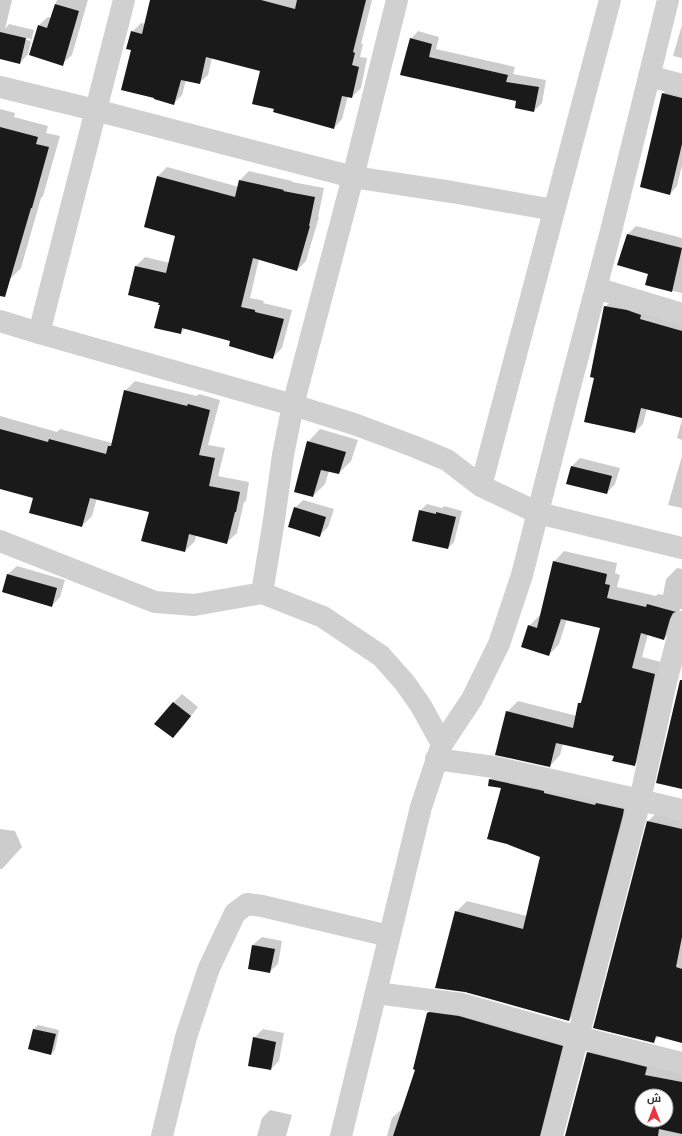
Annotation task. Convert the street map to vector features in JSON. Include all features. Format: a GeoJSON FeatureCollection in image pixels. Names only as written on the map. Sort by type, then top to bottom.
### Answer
{"type":"FeatureCollection","features":[{"type":"Feature","properties":{"kind":"street"},"geometry":{"type":"LineString","coordinates":[[39,333],[124,0]]}},
{"type":"Feature","properties":{"kind":"street"},"geometry":{"type":"LineString","coordinates":[[262,593],[283,455],[293,405],[398,0]]}},
{"type":"Feature","properties":{"kind":"street"},"geometry":{"type":"LineString","coordinates":[[481,486],[610,0]]}},
{"type":"Feature","properties":{"kind":"street"},"geometry":{"type":"LineString","coordinates":[[341,1136],[421,807],[439,752],[472,699],[499,644],[522,575],[668,0]]}},
{"type":"Feature","properties":{"kind":"street"},"geometry":{"type":"LineString","coordinates":[[649,76],[682,85]]}},
{"type":"Feature","properties":{"kind":"street"},"geometry":{"type":"LineString","coordinates":[[0,87],[95,110],[352,177],[452,192],[554,210]]}},
{"type":"Feature","properties":{"kind":"street"},"geometry":{"type":"LineString","coordinates":[[596,288],[682,314]]}},
{"type":"Feature","properties":{"kind":"street"},"geometry":{"type":"LineString","coordinates":[[0,321],[293,405],[354,424],[447,460],[481,486],[538,513],[682,548]]}},
{"type":"Feature","properties":{"kind":"street"},"geometry":{"type":"LineString","coordinates":[[0,541],[155,602],[194,605],[262,593],[323,617],[381,656],[405,683],[421,706],[439,752]]}},
{"type":"Feature","properties":{"kind":"street"},"geometry":{"type":"LineString","coordinates":[[552,1136],[640,800],[666,682],[682,622]]}},
{"type":"Feature","properties":{"kind":"street"},"geometry":{"type":"LineString","coordinates":[[439,752],[494,767],[682,810]]}},
{"type":"Feature","properties":{"kind":"street"},"geometry":{"type":"LineString","coordinates":[[162,1136],[186,1037],[206,975],[235,913],[247,904],[262,906],[389,936]]}},
{"type":"Feature","properties":{"kind":"street"},"geometry":{"type":"LineString","coordinates":[[376,993],[462,1004],[578,1037],[682,1063]]}},
{"type":"Feature","properties":{"kind":"building"},"geometry":{"type":"Polygon","coordinates":[[[150,0],[261,0],[295,9],[297,0],[366,0],[353,52],[355,53],[352,65],[359,67],[352,98],[342,96],[334,129],[273,112],[274,109],[252,104],[260,71],[206,57],[200,84],[181,80],[174,105],[154,98],[121,90],[131,50],[126,49],[131,31],[142,34],[150,0]]]}},
{"type":"Feature","properties":{"kind":"building"},"geometry":{"type":"Polygon","coordinates":[[[55,4],[79,11],[63,66],[29,55],[38,25],[47,28],[55,4]]]}},
{"type":"Feature","properties":{"kind":"building"},"geometry":{"type":"Polygon","coordinates":[[[0,32],[26,38],[20,64],[0,59],[0,32]]]}},
{"type":"Feature","properties":{"kind":"building"},"geometry":{"type":"Polygon","coordinates":[[[410,38],[432,44],[429,57],[508,75],[506,82],[539,87],[534,112],[515,108],[516,101],[400,75],[410,38]]]}},
{"type":"Feature","properties":{"kind":"building"},"geometry":{"type":"Polygon","coordinates":[[[662,93],[682,98],[682,144],[670,195],[640,187],[662,93]]]}},
{"type":"Feature","properties":{"kind":"building"},"geometry":{"type":"Polygon","coordinates":[[[0,127],[38,137],[36,144],[49,147],[5,297],[0,296],[0,127]]]}},
{"type":"Feature","properties":{"kind":"building"},"geometry":{"type":"Polygon","coordinates":[[[157,176],[235,197],[239,180],[315,197],[310,226],[297,271],[253,258],[241,307],[284,319],[273,359],[229,346],[230,341],[182,328],[181,334],[154,328],[160,305],[158,305],[159,303],[128,295],[135,266],[166,273],[175,236],[144,227],[157,176]]]}},
{"type":"Feature","properties":{"kind":"building"},"geometry":{"type":"Polygon","coordinates":[[[627,234],[682,248],[672,292],[645,285],[648,274],[617,265],[627,234]]]}},
{"type":"Feature","properties":{"kind":"building"},"geometry":{"type":"Polygon","coordinates":[[[604,306],[627,310],[641,315],[640,319],[682,331],[682,418],[641,408],[635,433],[584,422],[594,378],[590,377],[604,306]]]}},
{"type":"Feature","properties":{"kind":"building"},"geometry":{"type":"Polygon","coordinates":[[[124,390],[187,406],[188,404],[210,410],[199,455],[215,458],[209,486],[240,492],[227,544],[189,534],[185,552],[141,541],[149,512],[90,498],[82,527],[29,513],[33,498],[0,489],[0,429],[48,442],[49,439],[106,454],[108,446],[111,446],[124,390]]]}},
{"type":"Feature","properties":{"kind":"building"},"geometry":{"type":"Polygon","coordinates":[[[307,441],[346,452],[339,474],[321,470],[313,497],[294,492],[307,441]]]}},
{"type":"Feature","properties":{"kind":"building"},"geometry":{"type":"Polygon","coordinates":[[[571,466],[612,476],[607,494],[566,484],[571,466]]]}},
{"type":"Feature","properties":{"kind":"building"},"geometry":{"type":"Polygon","coordinates":[[[294,507],[326,517],[320,537],[288,527],[294,507]]]}},
{"type":"Feature","properties":{"kind":"building"},"geometry":{"type":"Polygon","coordinates":[[[419,510],[456,517],[448,549],[412,541],[419,510]]]}},
{"type":"Feature","properties":{"kind":"building"},"geometry":{"type":"Polygon","coordinates":[[[553,561],[607,574],[605,584],[610,585],[607,598],[646,607],[647,604],[676,612],[673,613],[670,619],[664,640],[641,633],[632,668],[655,674],[635,766],[612,761],[614,756],[556,743],[550,767],[495,755],[506,711],[573,728],[578,703],[581,703],[600,628],[561,619],[549,656],[521,647],[528,625],[537,628],[553,561]]]}},
{"type":"Feature","properties":{"kind":"building"},"geometry":{"type":"Polygon","coordinates":[[[7,574],[57,588],[52,607],[2,592],[7,574]]]}},
{"type":"Feature","properties":{"kind":"building"},"geometry":{"type":"Polygon","coordinates":[[[680,680],[682,680],[682,789],[656,783],[680,680]]]}},
{"type":"Feature","properties":{"kind":"building"},"geometry":{"type":"Polygon","coordinates":[[[173,702],[191,716],[173,738],[154,724],[173,702]]]}},
{"type":"Feature","properties":{"kind":"building"},"geometry":{"type":"Polygon","coordinates":[[[489,779],[544,791],[544,793],[595,805],[596,803],[624,809],[569,1021],[465,992],[435,988],[455,911],[523,929],[540,857],[507,844],[487,839],[501,788],[488,786],[489,779]]]}},
{"type":"Feature","properties":{"kind":"building"},"geometry":{"type":"Polygon","coordinates":[[[647,821],[682,829],[682,937],[676,967],[682,969],[682,1043],[656,1036],[654,1043],[593,1028],[647,821]]]}},
{"type":"Feature","properties":{"kind":"building"},"geometry":{"type":"Polygon","coordinates":[[[252,945],[275,949],[270,973],[248,969],[252,945]]]}},
{"type":"Feature","properties":{"kind":"building"},"geometry":{"type":"Polygon","coordinates":[[[427,1013],[459,1016],[563,1046],[540,1136],[393,1136],[415,1070],[413,1069],[427,1013]]]}},
{"type":"Feature","properties":{"kind":"building"},"geometry":{"type":"Polygon","coordinates":[[[33,1029],[56,1034],[51,1055],[28,1049],[33,1029]]]}},
{"type":"Feature","properties":{"kind":"building"},"geometry":{"type":"Polygon","coordinates":[[[253,1037],[276,1042],[271,1070],[248,1066],[253,1037]]]}},
{"type":"Feature","properties":{"kind":"building"},"geometry":{"type":"Polygon","coordinates":[[[587,1052],[647,1067],[645,1075],[682,1082],[682,1134],[659,1129],[658,1136],[565,1136],[587,1052]]]}}]}
